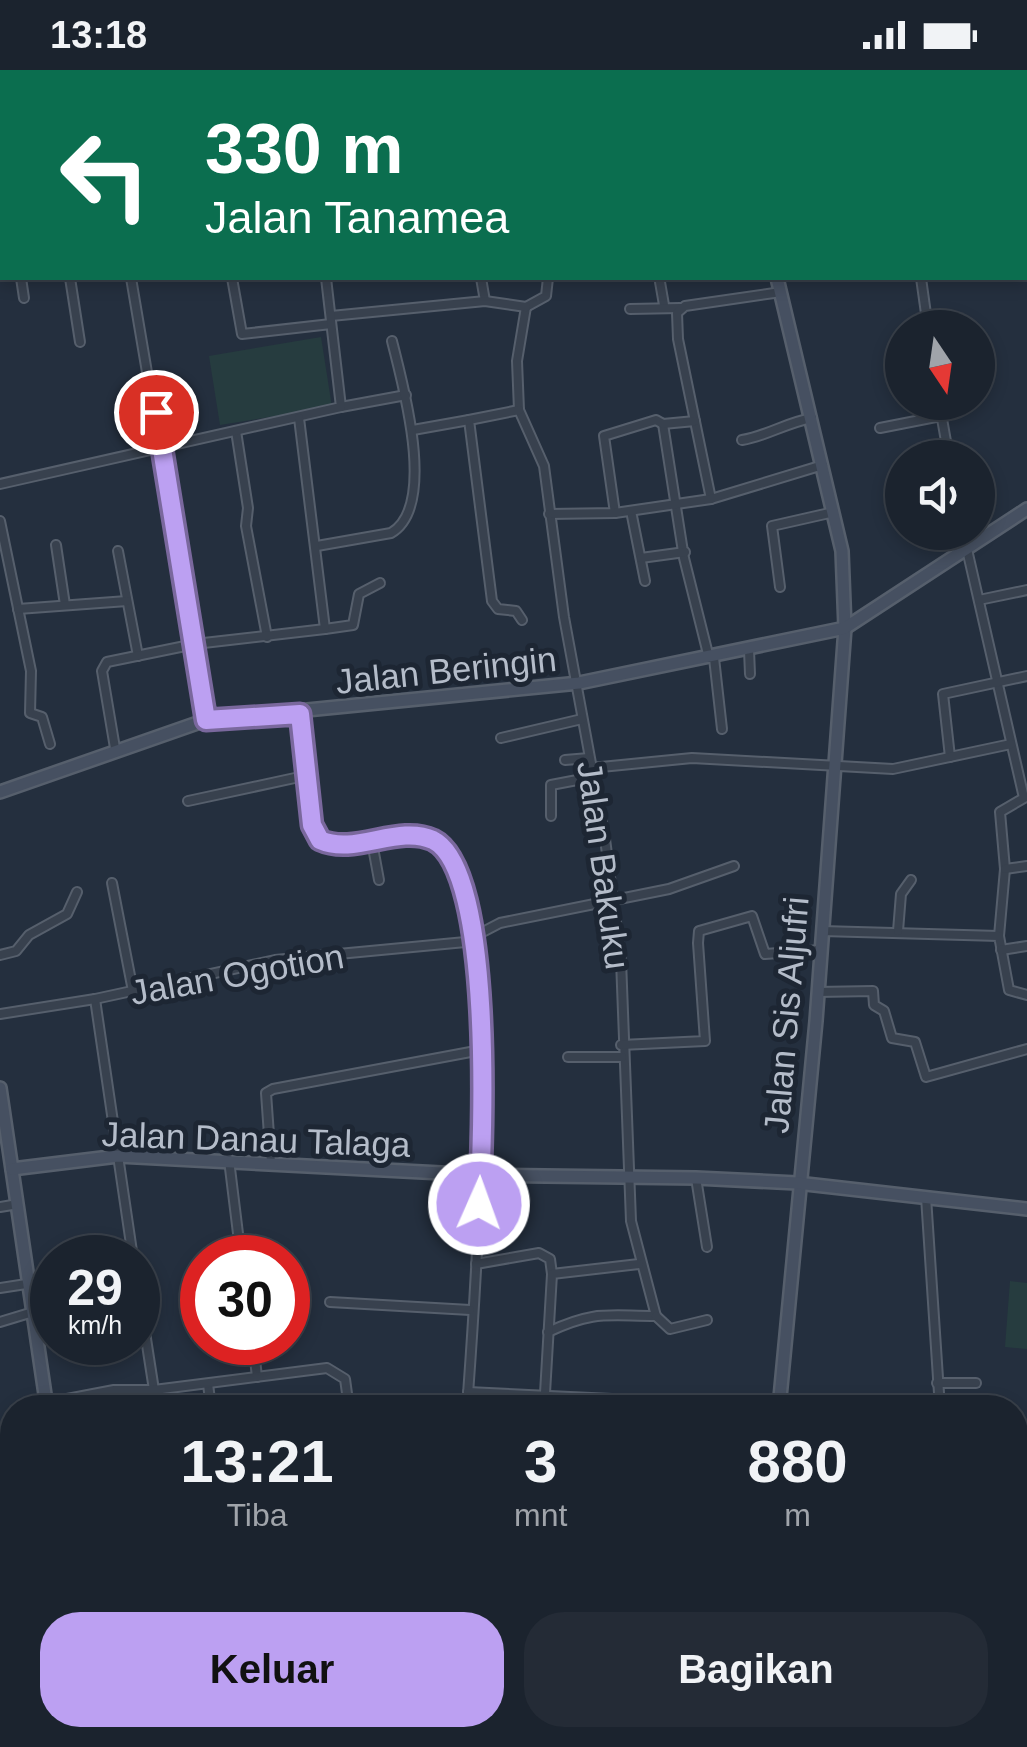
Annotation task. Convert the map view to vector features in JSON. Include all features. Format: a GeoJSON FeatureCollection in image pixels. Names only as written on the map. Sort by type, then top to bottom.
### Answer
{"type":"FeatureCollection","features":[{"type":"Feature","properties":{"kind":"street"},"geometry":{"type":"LineString","coordinates":[[21,280],[24,298]]}},
{"type":"Feature","properties":{"kind":"street"},"geometry":{"type":"LineString","coordinates":[[70,280],[80,342]]}},
{"type":"Feature","properties":{"kind":"street"},"geometry":{"type":"LineString","coordinates":[[132,280],[206,720]]}},
{"type":"Feature","properties":{"kind":"street"},"geometry":{"type":"LineString","coordinates":[[232,280],[242,334],[484,300],[526,307],[546,296],[548,280]]}},
{"type":"Feature","properties":{"kind":"street"},"geometry":{"type":"LineString","coordinates":[[326,280],[340,407]]}},
{"type":"Feature","properties":{"kind":"street"},"geometry":{"type":"LineString","coordinates":[[481,280],[484,300]]}},
{"type":"Feature","properties":{"kind":"street","name":"Jalan Sis Aljufri"},"geometry":{"type":"LineString","coordinates":[[779,280],[834,512],[844,565],[846,628],[779,1395]]}},
{"type":"Feature","properties":{"kind":"street"},"geometry":{"type":"LineString","coordinates":[[921,280],[925,310]]}},
{"type":"Feature","properties":{"kind":"street"},"geometry":{"type":"LineString","coordinates":[[660,282],[664,306]]}},
{"type":"Feature","properties":{"kind":"street"},"geometry":{"type":"LineString","coordinates":[[630,309],[680,308],[782,292]]}},
{"type":"Feature","properties":{"kind":"street","name":"Jalan Bakuku"},"geometry":{"type":"LineString","coordinates":[[526,307],[517,360],[518,410],[544,466],[564,618],[579,682],[614,900],[621,960],[628,1176],[639,1264],[656,1316]]}},
{"type":"Feature","properties":{"kind":"street"},"geometry":{"type":"LineString","coordinates":[[680,308],[678,339],[711,499]]}},
{"type":"Feature","properties":{"kind":"street"},"geometry":{"type":"LineString","coordinates":[[317,546],[391,533],[400,526],[411,497],[413,430],[392,341]]}},
{"type":"Feature","properties":{"kind":"street"},"geometry":{"type":"LineString","coordinates":[[0,484],[406,395]]}},
{"type":"Feature","properties":{"kind":"street"},"geometry":{"type":"LineString","coordinates":[[413,430],[518,410]]}},
{"type":"Feature","properties":{"kind":"street"},"geometry":{"type":"LineString","coordinates":[[299,418],[325,629]]}},
{"type":"Feature","properties":{"kind":"street"},"geometry":{"type":"LineString","coordinates":[[742,440],[761,436],[774,426],[812,418]]}},
{"type":"Feature","properties":{"kind":"street"},"geometry":{"type":"LineString","coordinates":[[470,420],[492,601],[498,608],[516,611],[522,620]]}},
{"type":"Feature","properties":{"kind":"street"},"geometry":{"type":"LineString","coordinates":[[614,513],[602,438],[656,420],[663,424],[695,421]]}},
{"type":"Feature","properties":{"kind":"street"},"geometry":{"type":"LineString","coordinates":[[880,428],[921,420]]}},
{"type":"Feature","properties":{"kind":"street"},"geometry":{"type":"LineString","coordinates":[[663,424],[684,552],[712,658],[722,728]]}},
{"type":"Feature","properties":{"kind":"street"},"geometry":{"type":"LineString","coordinates":[[236,432],[248,508],[246,526],[266,637]]}},
{"type":"Feature","properties":{"kind":"street"},"geometry":{"type":"LineString","coordinates":[[549,514],[614,513],[711,499],[823,465]]}},
{"type":"Feature","properties":{"kind":"street"},"geometry":{"type":"LineString","coordinates":[[995,528],[1027,509]]}},
{"type":"Feature","properties":{"kind":"street"},"geometry":{"type":"LineString","coordinates":[[630,511],[645,581]]}},
{"type":"Feature","properties":{"kind":"street"},"geometry":{"type":"LineString","coordinates":[[780,587],[772,526],[834,512]]}},
{"type":"Feature","properties":{"kind":"street"},"geometry":{"type":"LineString","coordinates":[[0,521],[27,654],[30,714],[42,717],[50,744]]}},
{"type":"Feature","properties":{"kind":"street"},"geometry":{"type":"LineString","coordinates":[[56,546],[64,605]]}},
{"type":"Feature","properties":{"kind":"street"},"geometry":{"type":"LineString","coordinates":[[846,628],[960,550]]}},
{"type":"Feature","properties":{"kind":"street"},"geometry":{"type":"LineString","coordinates":[[967,550],[1024,798],[1000,812],[1005,869],[1000,936],[1008,990],[1027,995]]}},
{"type":"Feature","properties":{"kind":"street"},"geometry":{"type":"LineString","coordinates":[[118,551],[138,656]]}},
{"type":"Feature","properties":{"kind":"street"},"geometry":{"type":"LineString","coordinates":[[641,558],[684,552]]}},
{"type":"Feature","properties":{"kind":"street"},"geometry":{"type":"LineString","coordinates":[[115,748],[102,667],[195,644],[353,625],[359,594],[380,583]]}},
{"type":"Feature","properties":{"kind":"street"},"geometry":{"type":"LineString","coordinates":[[979,600],[1027,590]]}},
{"type":"Feature","properties":{"kind":"street"},"geometry":{"type":"LineString","coordinates":[[18,609],[127,601]]}},
{"type":"Feature","properties":{"kind":"street","name":"Jalan Beringin"},"geometry":{"type":"LineString","coordinates":[[0,792],[115,748],[206,720],[300,714],[579,682],[846,628]]}},
{"type":"Feature","properties":{"kind":"street"},"geometry":{"type":"LineString","coordinates":[[749,650],[750,674]]}},
{"type":"Feature","properties":{"kind":"street"},"geometry":{"type":"LineString","coordinates":[[950,757],[941,696],[1027,676]]}},
{"type":"Feature","properties":{"kind":"street"},"geometry":{"type":"LineString","coordinates":[[300,714],[304,776],[312,825],[320,840],[332,844],[421,836],[446,848],[459,876],[475,939],[481,1050],[480,1175],[468,1395]]}},
{"type":"Feature","properties":{"kind":"street"},"geometry":{"type":"LineString","coordinates":[[501,738],[582,719]]}},
{"type":"Feature","properties":{"kind":"street"},"geometry":{"type":"LineString","coordinates":[[551,816],[551,784],[591,768],[692,758],[884,770],[1011,744]]}},
{"type":"Feature","properties":{"kind":"street"},"geometry":{"type":"LineString","coordinates":[[565,760],[591,768]]}},
{"type":"Feature","properties":{"kind":"street"},"geometry":{"type":"LineString","coordinates":[[188,800],[304,776]]}},
{"type":"Feature","properties":{"kind":"street"},"geometry":{"type":"LineString","coordinates":[[372,842],[380,880]]}},
{"type":"Feature","properties":{"kind":"street","name":"Jalan Ogotion"},"geometry":{"type":"LineString","coordinates":[[0,1014],[95,999],[276,960],[475,939],[500,923],[680,886],[734,866]]}},
{"type":"Feature","properties":{"kind":"street"},"geometry":{"type":"LineString","coordinates":[[1005,869],[1027,866]]}},
{"type":"Feature","properties":{"kind":"street"},"geometry":{"type":"LineString","coordinates":[[898,931],[901,894],[910,880]]}},
{"type":"Feature","properties":{"kind":"street"},"geometry":{"type":"LineString","coordinates":[[112,883],[133,991]]}},
{"type":"Feature","properties":{"kind":"street"},"geometry":{"type":"LineString","coordinates":[[0,955],[16,950],[28,935],[66,914],[77,892]]}},
{"type":"Feature","properties":{"kind":"street"},"geometry":{"type":"LineString","coordinates":[[622,1045],[693,1044],[706,1039],[698,969],[699,931],[703,928],[752,916],[766,954],[820,950]]}},
{"type":"Feature","properties":{"kind":"street"},"geometry":{"type":"LineString","coordinates":[[822,931],[1000,936]]}},
{"type":"Feature","properties":{"kind":"street"},"geometry":{"type":"LineString","coordinates":[[1001,950],[1027,946]]}},
{"type":"Feature","properties":{"kind":"street"},"geometry":{"type":"LineString","coordinates":[[817,992],[873,991],[874,1006],[884,1011],[892,1038],[915,1042],[926,1078],[1027,1049]]}},
{"type":"Feature","properties":{"kind":"street"},"geometry":{"type":"LineString","coordinates":[[95,999],[130,1235]]}},
{"type":"Feature","properties":{"kind":"street"},"geometry":{"type":"LineString","coordinates":[[270,1164],[266,1093],[272,1089],[481,1050]]}},
{"type":"Feature","properties":{"kind":"street"},"geometry":{"type":"LineString","coordinates":[[568,1058],[622,1057]]}},
{"type":"Feature","properties":{"kind":"street"},"geometry":{"type":"LineString","coordinates":[[0,1088],[30,1293]]}},
{"type":"Feature","properties":{"kind":"street","name":"Jalan Danau Talaga"},"geometry":{"type":"LineString","coordinates":[[12,1169],[118,1156],[480,1175],[696,1178],[797,1183],[1027,1210]]}},
{"type":"Feature","properties":{"kind":"street"},"geometry":{"type":"LineString","coordinates":[[230,1160],[238,1235]]}},
{"type":"Feature","properties":{"kind":"street"},"geometry":{"type":"LineString","coordinates":[[696,1178],[707,1247]]}},
{"type":"Feature","properties":{"kind":"street"},"geometry":{"type":"LineString","coordinates":[[926,1197],[938,1395]]}},
{"type":"Feature","properties":{"kind":"street"},"geometry":{"type":"LineString","coordinates":[[0,1208],[18,1204]]}},
{"type":"Feature","properties":{"kind":"street"},"geometry":{"type":"LineString","coordinates":[[224,1226],[237,1224]]}},
{"type":"Feature","properties":{"kind":"street"},"geometry":{"type":"LineString","coordinates":[[476,1264],[538,1253],[550,1259],[545,1392]]}},
{"type":"Feature","properties":{"kind":"street"},"geometry":{"type":"LineString","coordinates":[[552,1274],[639,1264]]}},
{"type":"Feature","properties":{"kind":"street"},"geometry":{"type":"LineString","coordinates":[[0,1288],[29,1284]]}},
{"type":"Feature","properties":{"kind":"street"},"geometry":{"type":"LineString","coordinates":[[330,1302],[470,1310]]}},
{"type":"Feature","properties":{"kind":"street"},"geometry":{"type":"LineString","coordinates":[[548,1332],[580,1317],[605,1312],[656,1316],[670,1329],[708,1320]]}},
{"type":"Feature","properties":{"kind":"street"},"geometry":{"type":"LineString","coordinates":[[0,1322],[30,1313]]}},
{"type":"Feature","properties":{"kind":"street"},"geometry":{"type":"LineString","coordinates":[[41,1365],[45,1395]]}},
{"type":"Feature","properties":{"kind":"street"},"geometry":{"type":"LineString","coordinates":[[150,1365],[154,1390]]}},
{"type":"Feature","properties":{"kind":"street"},"geometry":{"type":"LineString","coordinates":[[256,1365],[258,1376]]}},
{"type":"Feature","properties":{"kind":"street"},"geometry":{"type":"LineString","coordinates":[[92,1395],[327,1368],[345,1378],[347,1395]]}},
{"type":"Feature","properties":{"kind":"street"},"geometry":{"type":"LineString","coordinates":[[937,1383],[976,1382]]}},
{"type":"Feature","properties":{"kind":"street"},"geometry":{"type":"LineString","coordinates":[[208,1384],[209,1395]]}},
{"type":"Feature","properties":{"kind":"street"},"geometry":{"type":"LineString","coordinates":[[468,1392],[564,1395]]}},
{"type":"Feature","properties":{"kind":"green space"},"geometry":{"type":"Polygon","coordinates":[[[321,337],[332,407],[220,425],[209,356],[321,337]]]}},
{"type":"Feature","properties":{"kind":"green space"},"geometry":{"type":"Polygon","coordinates":[[[1010,1281],[1027,1283],[1027,1349],[1005,1347],[1010,1281]]]}},
{"type":"Feature","properties":{"kind":"route"},"geometry":{"type":"LineString","coordinates":[[156,412],[206,720],[300,714],[304,776],[313,831],[320,840],[345,844],[421,836],[446,848],[451,856],[476,941],[482,1071],[479,1204]]}}]}
